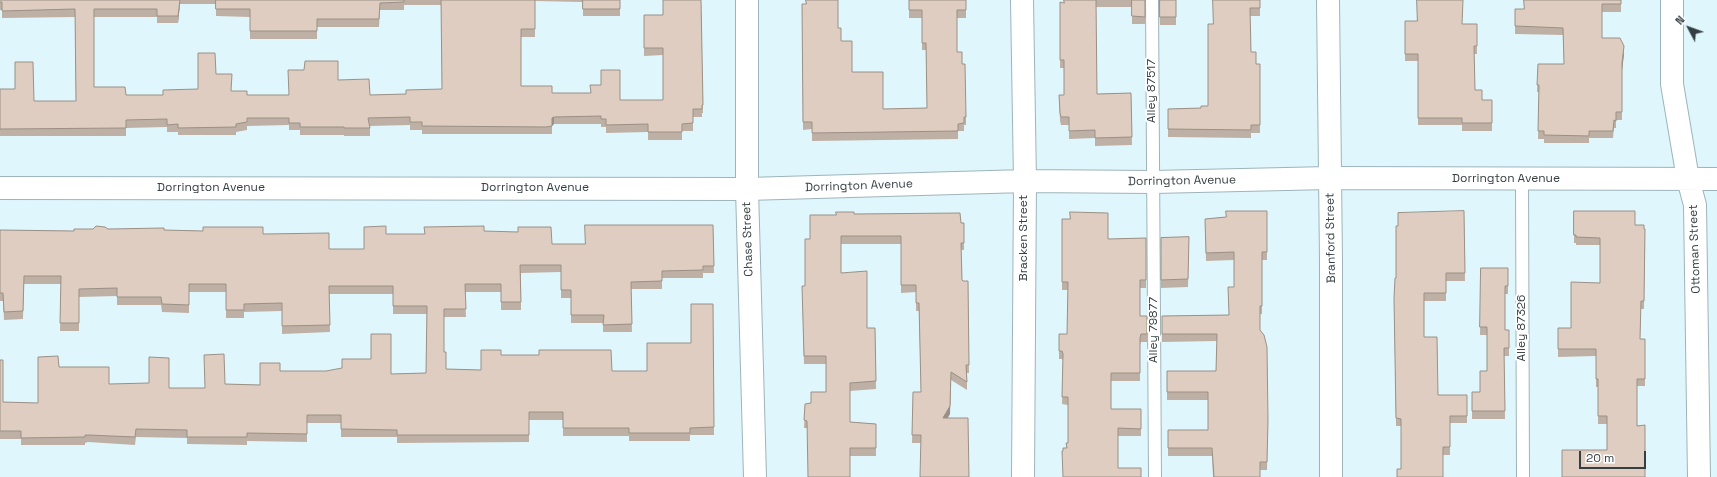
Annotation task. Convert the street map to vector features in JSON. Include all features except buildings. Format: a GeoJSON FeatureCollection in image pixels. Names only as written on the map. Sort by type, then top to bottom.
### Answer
{"type":"FeatureCollection","features":[{"type":"Feature","properties":{"kind":"street","name":"Chase Street"},"geometry":{"type":"LineString","coordinates":[[747,0],[747,189],[756,477]]}},
{"type":"Feature","properties":{"kind":"street","name":"Bracken Street"},"geometry":{"type":"LineString","coordinates":[[1022,0],[1025,181],[1023,477]]}},
{"type":"Feature","properties":{"kind":"street","name":"Branford Street"},"geometry":{"type":"LineString","coordinates":[[1328,0],[1331,261],[1331,477]]}},
{"type":"Feature","properties":{"kind":"street","name":"Ottoman Street"},"geometry":{"type":"LineString","coordinates":[[1672,0],[1672,84],[1688,179],[1695,205],[1699,477]]}},
{"type":"Feature","properties":{"kind":"street","name":"Dorrington Avenue"},"geometry":{"type":"LineString","coordinates":[[0,188],[747,189],[1025,181],[1153,182],[1330,178],[1717,179]]}},
{"type":"Feature","properties":{"kind":"lane","name":"Alley 87517"},"geometry":{"type":"LineString","coordinates":[[1152,0],[1153,182]]}},
{"type":"Feature","properties":{"kind":"lane","name":"Alley 87326"},"geometry":{"type":"LineString","coordinates":[[1522,179],[1523,477]]}},
{"type":"Feature","properties":{"kind":"lane","name":"Alley 79877"},"geometry":{"type":"LineString","coordinates":[[1153,182],[1155,477]]}}]}
